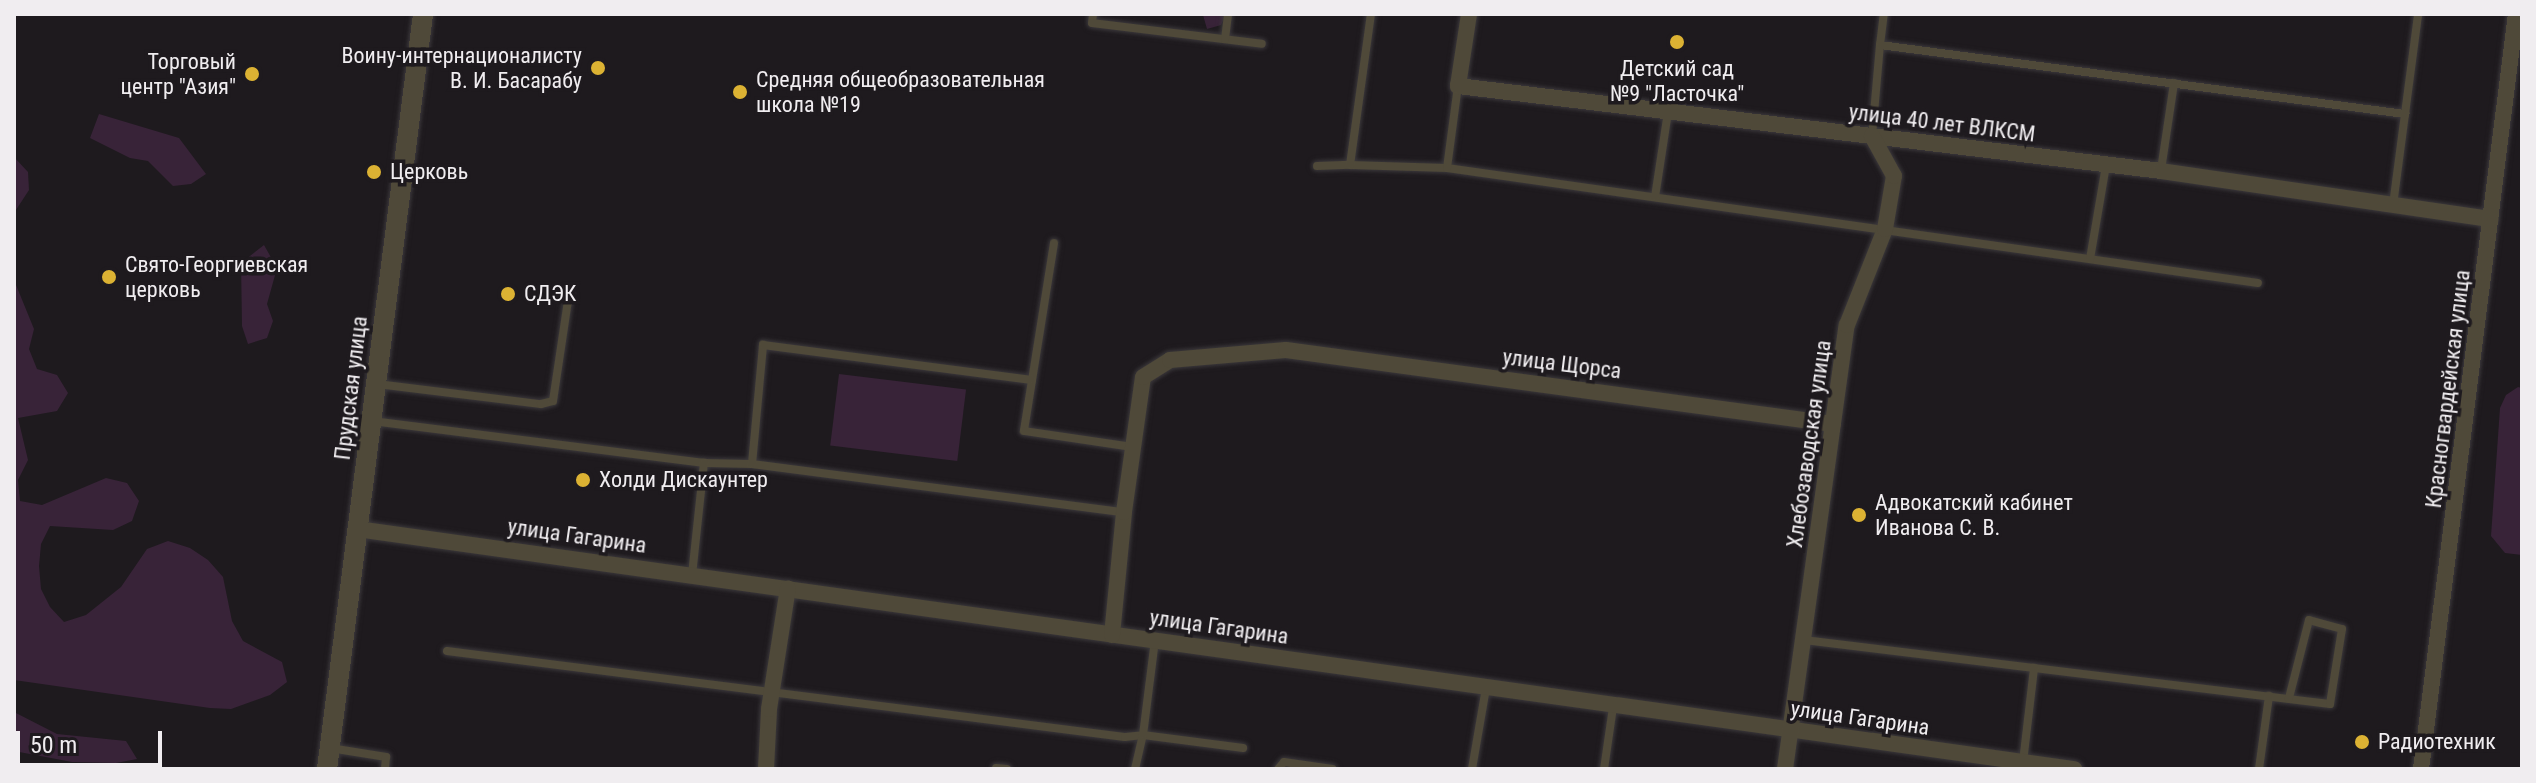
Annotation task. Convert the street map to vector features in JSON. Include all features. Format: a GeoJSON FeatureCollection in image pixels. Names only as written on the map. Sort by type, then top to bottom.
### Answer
{"type":"FeatureCollection","features":[{"type":"Feature","properties":{"kind":"street","name":"Прудская улица"},"geometry":{"type":"LineString","coordinates":[[327,769],[423,14]]}},
{"type":"Feature","properties":{"kind":"street"},"geometry":{"type":"LineString","coordinates":[[1458,86],[1469,14]]}},
{"type":"Feature","properties":{"kind":"street","name":"Красногвардейская улица"},"geometry":{"type":"LineString","coordinates":[[2421,769],[2516,14]]}},
{"type":"Feature","properties":{"kind":"street","name":"улица 40 лет ВЛКСМ"},"geometry":{"type":"LineString","coordinates":[[1458,86],[2161,171],[2491,219]]}},
{"type":"Feature","properties":{"kind":"street","name":"Хлебозаводская улица"},"geometry":{"type":"LineString","coordinates":[[1785,769],[1847,325],[1885,229],[1894,176],[1872,136]]}},
{"type":"Feature","properties":{"kind":"street","name":"улица Щорса"},"geometry":{"type":"LineString","coordinates":[[1112,635],[1124,512],[1143,377],[1170,360],[1286,350],[1833,424]]}},
{"type":"Feature","properties":{"kind":"street","name":"улица Гагарина"},"geometry":{"type":"LineString","coordinates":[[357,529],[1790,731],[1966,762],[2023,762],[2074,769]]}},
{"type":"Feature","properties":{"kind":"street"},"geometry":{"type":"LineString","coordinates":[[766,769],[772,693],[788,588]]}},
{"type":"Feature","properties":{"kind":"lane"},"geometry":{"type":"LineString","coordinates":[[1093,14],[1092,23],[1262,44]]}},
{"type":"Feature","properties":{"kind":"lane"},"geometry":{"type":"LineString","coordinates":[[1225,39],[1228,14]]}},
{"type":"Feature","properties":{"kind":"lane"},"geometry":{"type":"LineString","coordinates":[[1350,165],[1371,14]]}},
{"type":"Feature","properties":{"kind":"lane"},"geometry":{"type":"LineString","coordinates":[[1872,136],[1884,14]]}},
{"type":"Feature","properties":{"kind":"lane"},"geometry":{"type":"LineString","coordinates":[[2393,205],[2418,14]]}},
{"type":"Feature","properties":{"kind":"lane"},"geometry":{"type":"LineString","coordinates":[[1880,45],[2405,114]]}},
{"type":"Feature","properties":{"kind":"lane"},"geometry":{"type":"LineString","coordinates":[[2161,171],[2174,83]]}},
{"type":"Feature","properties":{"kind":"lane"},"geometry":{"type":"LineString","coordinates":[[1447,168],[1458,86]]}},
{"type":"Feature","properties":{"kind":"lane"},"geometry":{"type":"LineString","coordinates":[[1655,197],[1668,112]]}},
{"type":"Feature","properties":{"kind":"lane"},"geometry":{"type":"LineString","coordinates":[[2090,259],[2106,165]]}},
{"type":"Feature","properties":{"kind":"lane"},"geometry":{"type":"LineString","coordinates":[[1317,166],[1447,168],[2258,283]]}},
{"type":"Feature","properties":{"kind":"lane"},"geometry":{"type":"LineString","coordinates":[[1054,243],[1024,431],[1132,447]]}},
{"type":"Feature","properties":{"kind":"lane"},"geometry":{"type":"LineString","coordinates":[[376,384],[541,404],[553,401],[569,294]]}},
{"type":"Feature","properties":{"kind":"lane"},"geometry":{"type":"LineString","coordinates":[[752,464],[763,345],[1032,380]]}},
{"type":"Feature","properties":{"kind":"lane"},"geometry":{"type":"LineString","coordinates":[[372,421],[704,463],[752,464],[1124,512]]}},
{"type":"Feature","properties":{"kind":"lane"},"geometry":{"type":"LineString","coordinates":[[692,575],[704,463]]}},
{"type":"Feature","properties":{"kind":"lane"},"geometry":{"type":"LineString","coordinates":[[1804,640],[2330,704],[2342,629],[2309,620],[2289,698]]}},
{"type":"Feature","properties":{"kind":"lane"},"geometry":{"type":"LineString","coordinates":[[1135,769],[1143,735],[1155,640]]}},
{"type":"Feature","properties":{"kind":"lane"},"geometry":{"type":"LineString","coordinates":[[447,651],[1125,737],[1143,735],[1243,748]]}},
{"type":"Feature","properties":{"kind":"lane"},"geometry":{"type":"LineString","coordinates":[[2023,762],[2034,668]]}},
{"type":"Feature","properties":{"kind":"lane"},"geometry":{"type":"LineString","coordinates":[[1472,769],[1486,688]]}},
{"type":"Feature","properties":{"kind":"lane"},"geometry":{"type":"LineString","coordinates":[[2259,769],[2269,696]]}},
{"type":"Feature","properties":{"kind":"lane"},"geometry":{"type":"LineString","coordinates":[[1604,769],[1613,707]]}},
{"type":"Feature","properties":{"kind":"lane"},"geometry":{"type":"LineString","coordinates":[[329,748],[386,757],[385,769]]}},
{"type":"Feature","properties":{"kind":"lane"},"geometry":{"type":"LineString","coordinates":[[1278,769],[1284,762],[1333,769]]}},
{"type":"Feature","properties":{"kind":"lane"},"geometry":{"type":"LineString","coordinates":[[996,768],[1007,769]]}},
{"type":"Feature","properties":{"kind":"shaded area"},"geometry":{"type":"Polygon","coordinates":[[[1196,14],[1226,14],[1221,25],[1207,29],[1203,15],[1196,14]]]}},
{"type":"Feature","properties":{"kind":"shaded area"},"geometry":{"type":"Polygon","coordinates":[[[99,114],[179,138],[206,174],[191,184],[173,186],[148,161],[130,158],[90,138],[99,114]]]}},
{"type":"Feature","properties":{"kind":"shaded area"},"geometry":{"type":"Polygon","coordinates":[[[14,157],[28,172],[29,190],[14,213],[14,157]]]}},
{"type":"Feature","properties":{"kind":"shaded area"},"geometry":{"type":"Polygon","coordinates":[[[264,245],[277,268],[267,304],[273,321],[267,338],[248,344],[242,326],[241,263],[264,245]]]}},
{"type":"Feature","properties":{"kind":"shaded area"},"geometry":{"type":"Polygon","coordinates":[[[14,280],[34,329],[29,349],[37,369],[57,375],[68,393],[57,411],[18,418],[28,460],[18,480],[20,501],[42,505],[106,478],[127,483],[139,501],[132,521],[113,530],[50,526],[41,544],[39,566],[41,589],[50,607],[64,622],[86,615],[121,587],[147,549],[168,541],[190,548],[208,560],[223,577],[232,621],[243,641],[282,662],[287,682],[270,695],[231,709],[210,708],[14,680],[14,280]]]}},
{"type":"Feature","properties":{"kind":"shaded area"},"geometry":{"type":"Polygon","coordinates":[[[839,374],[966,390],[957,461],[830,445],[839,374]]]}},
{"type":"Feature","properties":{"kind":"shaded area"},"geometry":{"type":"Polygon","coordinates":[[[2518,387],[2522,388],[2522,555],[2505,553],[2491,536],[2500,408],[2506,395],[2518,387]]]}},
{"type":"Feature","properties":{"kind":"shaded area"},"geometry":{"type":"Polygon","coordinates":[[[14,712],[57,734],[126,741],[137,759],[116,763],[72,762],[14,751],[14,712]]]}},
{"type":"Feature","properties":{"kind":"place","name":"Детский сад №9 \"Ласточка\""},"geometry":{"type":"Point","coordinates":[1677,42]}},
{"type":"Feature","properties":{"kind":"place","name":"Воину-интернационалисту В. И. Басарабу"},"geometry":{"type":"Point","coordinates":[598,68]}},
{"type":"Feature","properties":{"kind":"place","name":"Торговый центр \"Азия\""},"geometry":{"type":"Point","coordinates":[252,74]}},
{"type":"Feature","properties":{"kind":"place","name":"Средняя общеобразовательная школа №19"},"geometry":{"type":"Point","coordinates":[740,92]}},
{"type":"Feature","properties":{"kind":"place","name":"Церковь"},"geometry":{"type":"Point","coordinates":[374,172]}},
{"type":"Feature","properties":{"kind":"place","name":"Свято-Георгиевская церковь"},"geometry":{"type":"Point","coordinates":[109,277]}},
{"type":"Feature","properties":{"kind":"place","name":"СДЭК"},"geometry":{"type":"Point","coordinates":[508,294]}},
{"type":"Feature","properties":{"kind":"place","name":"Холди Дискаунтер"},"geometry":{"type":"Point","coordinates":[583,480]}},
{"type":"Feature","properties":{"kind":"place","name":"Адвокатский кабинет Иванова С. В."},"geometry":{"type":"Point","coordinates":[1859,515]}},
{"type":"Feature","properties":{"kind":"place","name":"Радиотехник"},"geometry":{"type":"Point","coordinates":[2362,742]}}]}
